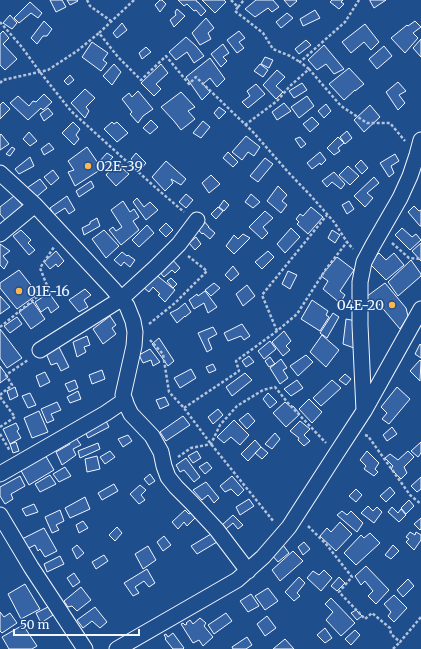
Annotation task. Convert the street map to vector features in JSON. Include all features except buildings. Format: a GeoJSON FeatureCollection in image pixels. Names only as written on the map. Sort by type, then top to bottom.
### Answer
{"type":"FeatureCollection","features":[{"type":"Feature","properties":{"kind":"street"},"geometry":{"type":"LineString","coordinates":[[364,411],[360,325],[360,282],[364,262],[400,198],[410,176],[421,140]]}},
{"type":"Feature","properties":{"kind":"street"},"geometry":{"type":"LineString","coordinates":[[0,173],[66,238],[127,306],[135,332],[134,346],[123,395],[131,414],[152,436],[161,452],[168,477],[217,530],[248,571]]}},
{"type":"Feature","properties":{"kind":"street"},"geometry":{"type":"LineString","coordinates":[[0,234],[34,206]]}},
{"type":"Feature","properties":{"kind":"street"},"geometry":{"type":"LineString","coordinates":[[40,350],[121,299],[179,244],[197,220]]}},
{"type":"Feature","properties":{"kind":"street"},"geometry":{"type":"LineString","coordinates":[[117,649],[237,580],[263,557],[289,527],[364,411],[421,309]]}},
{"type":"Feature","properties":{"kind":"street"},"geometry":{"type":"LineString","coordinates":[[0,474],[106,413],[125,400]]}},
{"type":"Feature","properties":{"kind":"street"},"geometry":{"type":"LineString","coordinates":[[0,515],[31,567],[84,649]]}},
{"type":"Feature","properties":{"kind":"path"},"geometry":{"type":"LineString","coordinates":[[87,0],[90,6],[111,21]]}},
{"type":"Feature","properties":{"kind":"path"},"geometry":{"type":"LineString","coordinates":[[0,83],[3,80],[48,70],[77,51],[99,33],[134,0]]}},
{"type":"Feature","properties":{"kind":"path"},"geometry":{"type":"LineString","coordinates":[[230,0],[238,6]]}},
{"type":"Feature","properties":{"kind":"path"},"geometry":{"type":"LineString","coordinates":[[244,0],[235,11],[263,33],[273,50],[290,56],[300,62],[309,69],[341,106],[368,123],[390,123],[417,155]]}},
{"type":"Feature","properties":{"kind":"path"},"geometry":{"type":"LineString","coordinates":[[300,62],[345,22],[359,0]]}},
{"type":"Feature","properties":{"kind":"path"},"geometry":{"type":"LineString","coordinates":[[0,22],[21,46],[72,111],[96,135],[156,188],[197,220]]}},
{"type":"Feature","properties":{"kind":"path"},"geometry":{"type":"LineString","coordinates":[[99,33],[118,57],[141,80],[166,56],[189,84],[196,77],[253,132],[334,222],[347,242],[364,262]]}},
{"type":"Feature","properties":{"kind":"path"},"geometry":{"type":"LineString","coordinates":[[246,125],[277,101],[290,86],[309,69]]}},
{"type":"Feature","properties":{"kind":"path"},"geometry":{"type":"LineString","coordinates":[[277,331],[262,295],[327,215]]}},
{"type":"Feature","properties":{"kind":"path"},"geometry":{"type":"LineString","coordinates":[[0,327],[48,288],[40,268],[53,248],[66,238]]}},
{"type":"Feature","properties":{"kind":"path"},"geometry":{"type":"LineString","coordinates":[[184,408],[238,371],[236,361],[277,331],[297,314],[326,269],[347,242]]}},
{"type":"Feature","properties":{"kind":"path"},"geometry":{"type":"LineString","coordinates":[[373,245],[390,242],[409,258],[421,259]]}},
{"type":"Feature","properties":{"kind":"path"},"geometry":{"type":"LineString","coordinates":[[135,332],[150,324],[175,303],[207,272],[185,254],[179,244]]}},
{"type":"Feature","properties":{"kind":"path"},"geometry":{"type":"LineString","coordinates":[[135,332],[148,339],[163,354],[169,392],[184,408],[211,444],[284,533]]}},
{"type":"Feature","properties":{"kind":"path"},"geometry":{"type":"LineString","coordinates":[[0,427],[15,417],[0,396],[12,385],[6,376],[40,350]]}},
{"type":"Feature","properties":{"kind":"path"},"geometry":{"type":"LineString","coordinates":[[211,444],[220,425],[238,406],[263,390],[275,387],[336,454]]}},
{"type":"Feature","properties":{"kind":"path"},"geometry":{"type":"LineString","coordinates":[[353,428],[368,436],[410,495],[421,504]]}},
{"type":"Feature","properties":{"kind":"path"},"geometry":{"type":"LineString","coordinates":[[164,466],[191,448],[211,444]]}},
{"type":"Feature","properties":{"kind":"path"},"geometry":{"type":"LineString","coordinates":[[297,514],[326,544],[352,577],[339,592],[365,619],[372,613],[390,628],[391,634],[400,642]]}},
{"type":"Feature","properties":{"kind":"path"},"geometry":{"type":"LineString","coordinates":[[393,649],[421,617]]}},
{"type":"Feature","properties":{"kind":"place","name":"02E-39"},"geometry":{"type":"Point","coordinates":[88,166]}},
{"type":"Feature","properties":{"kind":"place","name":"01E-16"},"geometry":{"type":"Point","coordinates":[19,291]}},
{"type":"Feature","properties":{"kind":"place","name":"04E-20"},"geometry":{"type":"Point","coordinates":[392,305]}}]}
